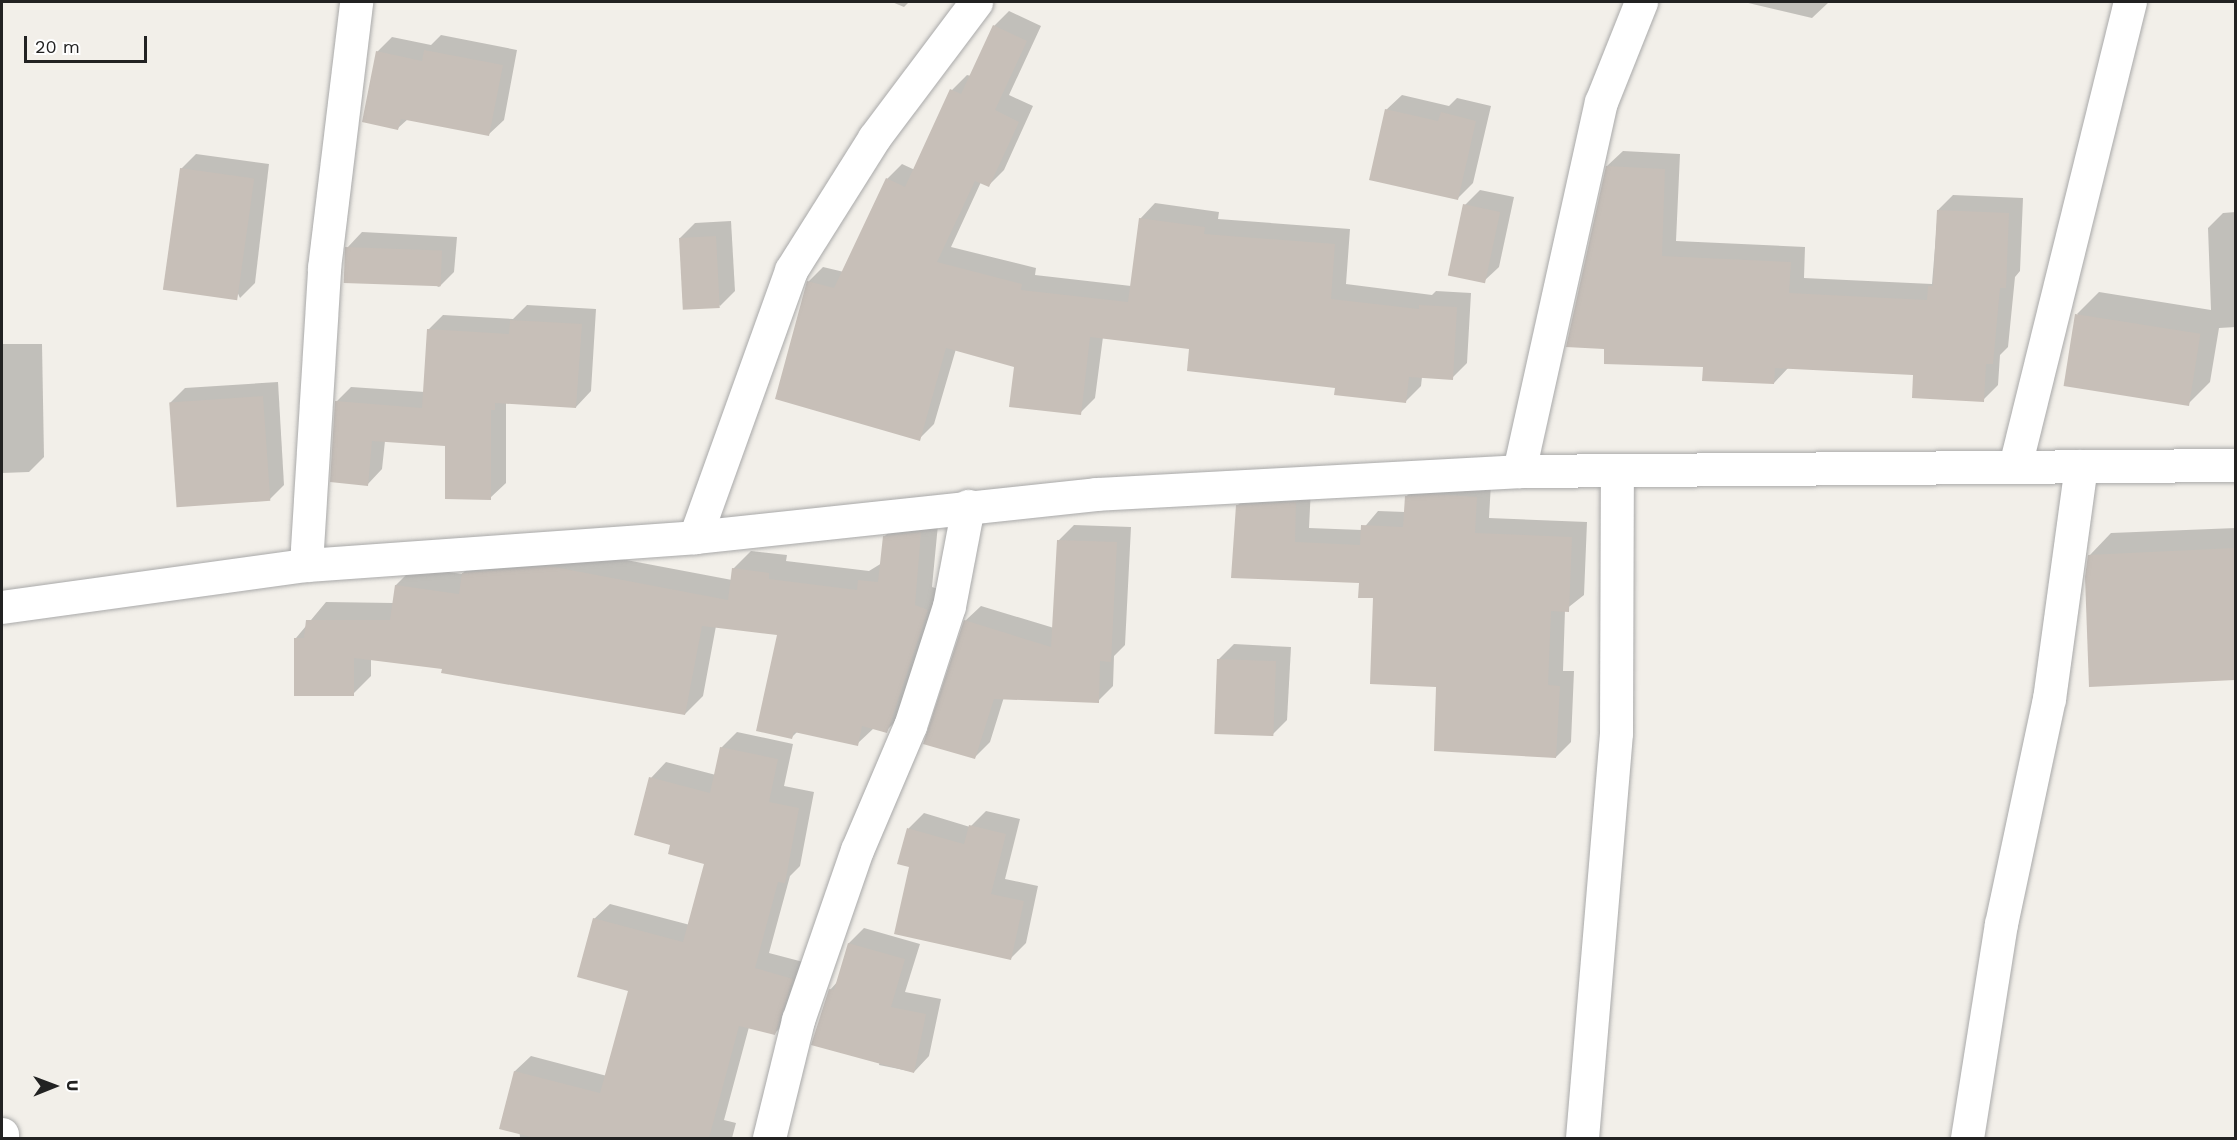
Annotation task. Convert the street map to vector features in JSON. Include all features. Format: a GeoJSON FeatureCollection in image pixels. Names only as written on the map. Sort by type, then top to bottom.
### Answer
{"type":"FeatureCollection","features":[{"type":"Feature","properties":{"kind":"street"},"geometry":{"type":"LineString","coordinates":[[306,565],[324,268],[356,2]]}},
{"type":"Feature","properties":{"kind":"street"},"geometry":{"type":"LineString","coordinates":[[695,537],[791,270],[874,138],[976,2]]}},
{"type":"Feature","properties":{"kind":"street"},"geometry":{"type":"LineString","coordinates":[[1519,471],[1601,102],[1641,2]]}},
{"type":"Feature","properties":{"kind":"street"},"geometry":{"type":"LineString","coordinates":[[2015,466],[2130,2]]}},
{"type":"Feature","properties":{"kind":"street"},"geometry":{"type":"LineString","coordinates":[[2,607],[306,565],[695,537],[968,506],[1119,492],[1519,471],[1617,472],[2235,465]]}},
{"type":"Feature","properties":{"kind":"street"},"geometry":{"type":"LineString","coordinates":[[1966,1138],[2001,924],[2049,699],[2081,466]]}},
{"type":"Feature","properties":{"kind":"street"},"geometry":{"type":"LineString","coordinates":[[1582,1138],[1616,733],[1617,472]]}},
{"type":"Feature","properties":{"kind":"street"},"geometry":{"type":"LineString","coordinates":[[769,1138],[798,1020],[857,850],[910,726],[949,606],[968,506]]}},
{"type":"Feature","properties":{"kind":"building"},"geometry":{"type":"Polygon","coordinates":[[[993,25],[1027,41],[995,110],[1019,122],[989,187],[975,181],[937,262],[1022,284],[1021,290],[1128,302],[1139,218],[1205,227],[1204,234],[1335,244],[1331,299],[1419,309],[1419,305],[1457,307],[1453,380],[1409,377],[1406,403],[1334,395],[1335,388],[1187,371],[1189,349],[1090,337],[1081,415],[1009,407],[1014,367],[946,348],[920,441],[775,399],[807,281],[834,288],[886,178],[905,187],[950,89],[961,94],[993,25]]]}},
{"type":"Feature","properties":{"kind":"building"},"geometry":{"type":"Polygon","coordinates":[[[424,50],[503,65],[489,136],[401,119],[398,130],[362,122],[376,51],[422,61],[424,50]]]}},
{"type":"Feature","properties":{"kind":"building"},"geometry":{"type":"Polygon","coordinates":[[[1385,109],[1438,121],[1441,112],[1476,121],[1458,200],[1369,180],[1385,109]]]}},
{"type":"Feature","properties":{"kind":"building"},"geometry":{"type":"Polygon","coordinates":[[[1606,166],[1665,169],[1662,256],[1791,262],[1789,293],[1927,300],[1928,286],[1933,286],[1937,210],[2009,213],[2006,288],[2000,288],[1993,364],[1986,364],[1984,402],[1912,398],[1913,375],[1775,368],[1774,384],[1702,381],[1703,367],[1604,364],[1604,349],[1566,347],[1606,166]]]}},
{"type":"Feature","properties":{"kind":"building"},"geometry":{"type":"Polygon","coordinates":[[[180,168],[254,178],[237,300],[163,290],[180,168]]]}},
{"type":"Feature","properties":{"kind":"building"},"geometry":{"type":"Polygon","coordinates":[[[1463,204],[1500,212],[1485,283],[1448,275],[1463,204]]]}},
{"type":"Feature","properties":{"kind":"building"},"geometry":{"type":"Polygon","coordinates":[[[716,236],[720,308],[683,310],[679,238],[716,236]]]}},
{"type":"Feature","properties":{"kind":"building"},"geometry":{"type":"Polygon","coordinates":[[[345,247],[442,250],[441,286],[344,283],[345,247]]]}},
{"type":"Feature","properties":{"kind":"building"},"geometry":{"type":"Polygon","coordinates":[[[2075,314],[2200,334],[2189,406],[2064,386],[2075,314]]]}},
{"type":"Feature","properties":{"kind":"building"},"geometry":{"type":"Polygon","coordinates":[[[510,320],[582,324],[576,408],[495,403],[495,410],[491,410],[491,500],[445,499],[445,446],[372,441],[368,486],[330,482],[335,401],[422,408],[427,329],[509,334],[510,320]]]}},
{"type":"Feature","properties":{"kind":"building"},"geometry":{"type":"Polygon","coordinates":[[[263,396],[270,501],[177,507],[169,403],[263,396]]]}},
{"type":"Feature","properties":{"kind":"building"},"geometry":{"type":"Polygon","coordinates":[[[1433,494],[1477,497],[1475,533],[1572,537],[1569,612],[1551,611],[1548,685],[1560,686],[1556,758],[1434,751],[1436,687],[1370,684],[1373,598],[1358,598],[1359,583],[1231,578],[1236,505],[1296,502],[1295,542],[1360,545],[1361,525],[1403,527],[1405,496],[1433,494]]]}},
{"type":"Feature","properties":{"kind":"building"},"geometry":{"type":"Polygon","coordinates":[[[921,532],[915,605],[928,610],[887,733],[862,726],[858,746],[794,732],[792,739],[756,731],[777,635],[702,626],[685,715],[441,673],[442,669],[354,658],[354,696],[294,696],[294,638],[304,638],[306,620],[390,620],[395,585],[459,594],[462,573],[549,566],[728,600],[732,568],[769,573],[769,579],[857,590],[858,580],[878,582],[883,536],[921,532]]]}},
{"type":"Feature","properties":{"kind":"building"},"geometry":{"type":"Polygon","coordinates":[[[1057,540],[1117,542],[1111,662],[1100,661],[1099,703],[994,699],[975,759],[923,744],[964,620],[1051,647],[1057,540]]]}},
{"type":"Feature","properties":{"kind":"building"},"geometry":{"type":"Polygon","coordinates":[[[2235,548],[2235,680],[2089,687],[2085,577],[2088,555],[2235,548]]]}},
{"type":"Feature","properties":{"kind":"building"},"geometry":{"type":"Polygon","coordinates":[[[1217,659],[1276,661],[1273,736],[1214,734],[1217,659]]]}},
{"type":"Feature","properties":{"kind":"building"},"geometry":{"type":"Polygon","coordinates":[[[720,747],[778,759],[769,802],[799,808],[785,883],[778,882],[755,968],[793,979],[775,1035],[739,1026],[709,1138],[535,1138],[499,1129],[514,1071],[600,1093],[628,991],[577,977],[593,918],[683,942],[704,864],[668,854],[670,845],[634,835],[649,777],[710,793],[720,747]]]}},
{"type":"Feature","properties":{"kind":"building"},"geometry":{"type":"Polygon","coordinates":[[[969,825],[1006,834],[991,894],[1024,901],[1011,960],[894,934],[909,867],[897,864],[907,828],[964,844],[969,825]]]}},
{"type":"Feature","properties":{"kind":"building"},"geometry":{"type":"Polygon","coordinates":[[[848,943],[905,959],[891,1007],[926,1014],[914,1073],[811,1045],[829,989],[834,990],[848,943]]]}}]}
